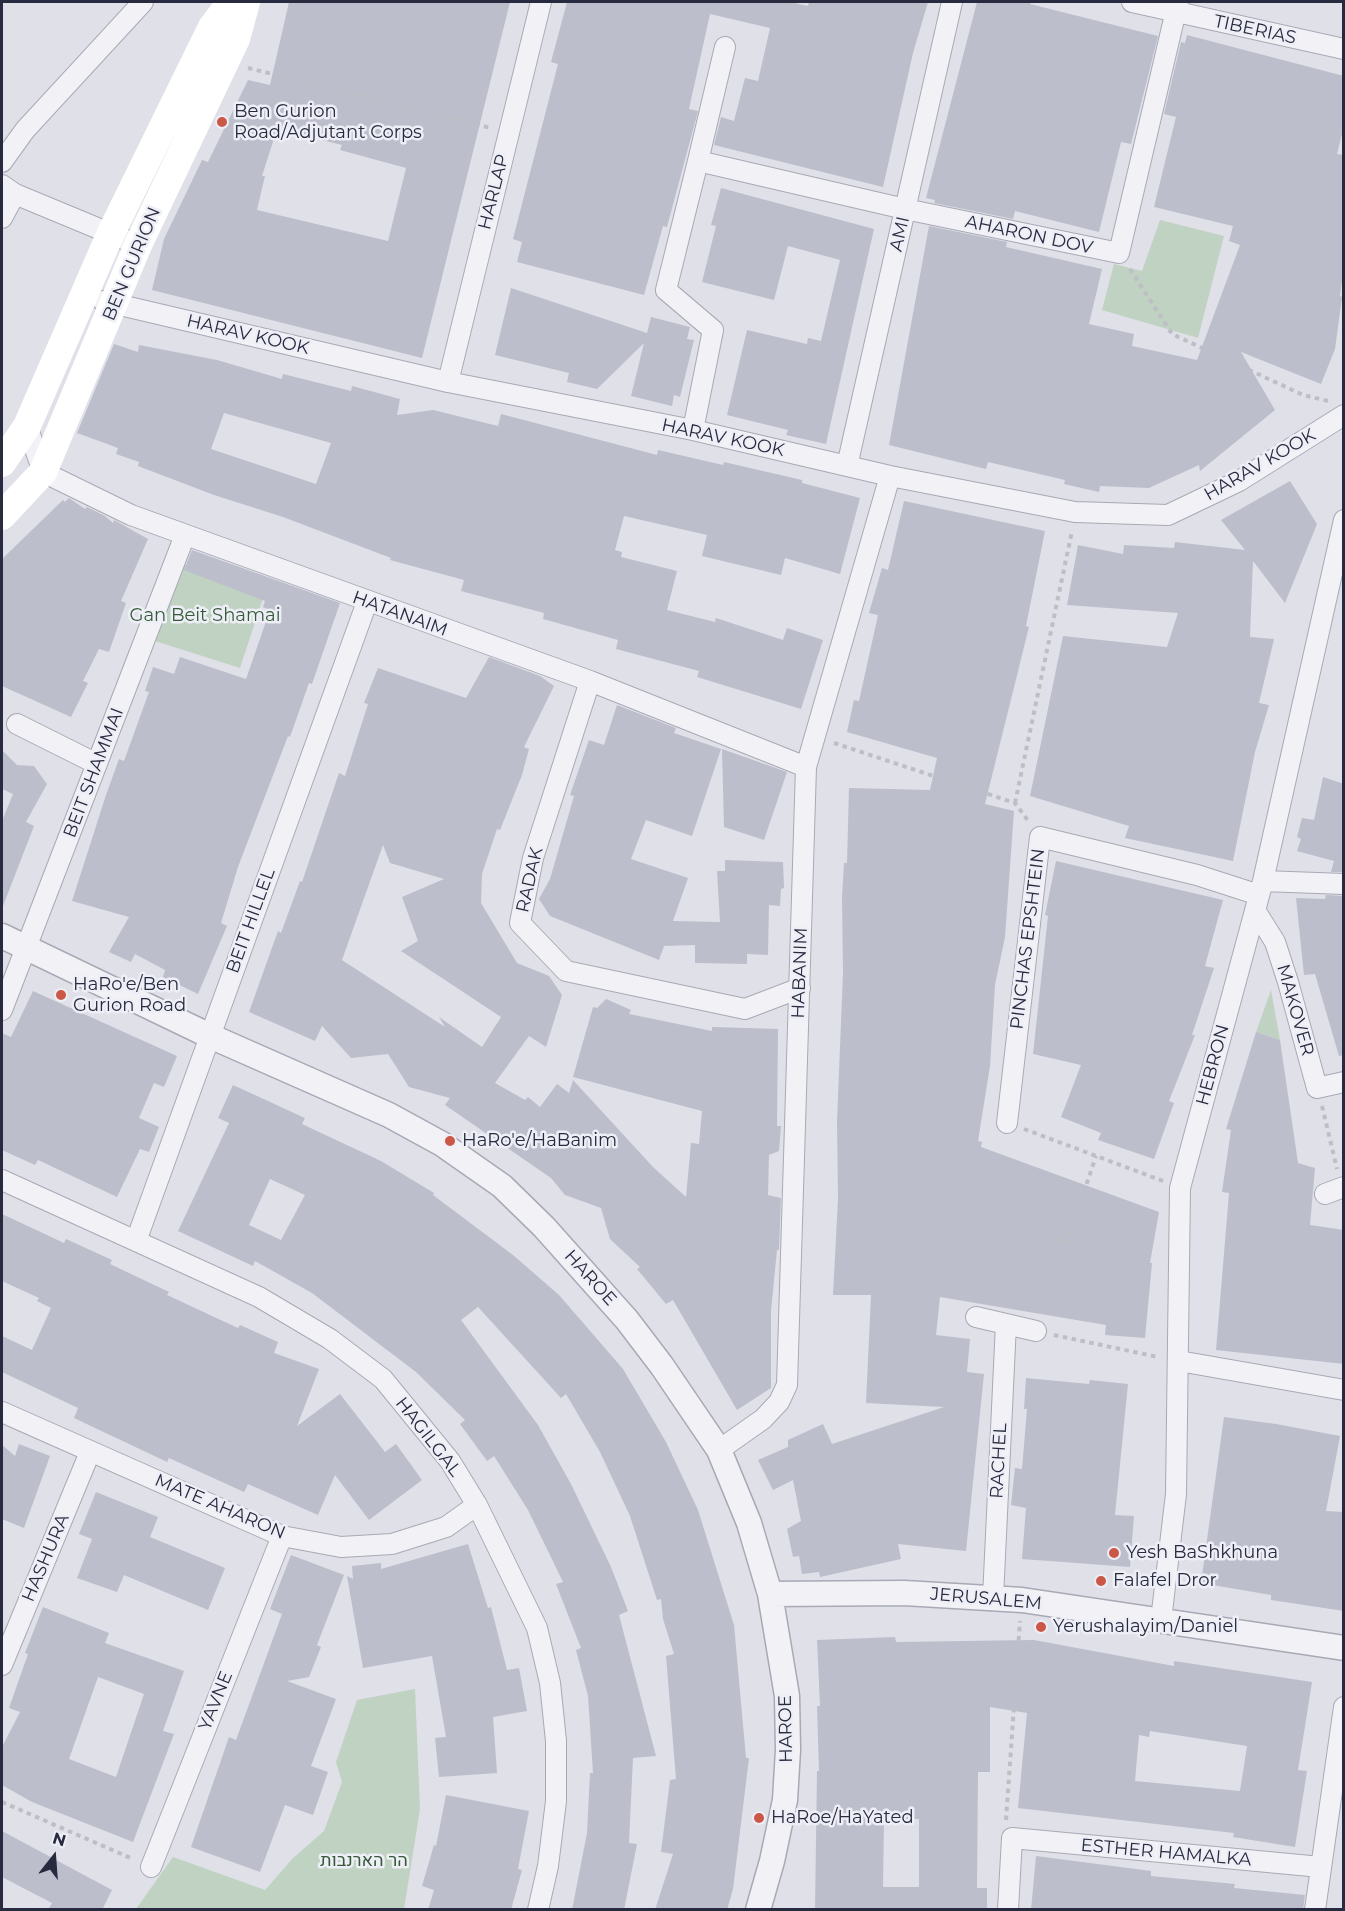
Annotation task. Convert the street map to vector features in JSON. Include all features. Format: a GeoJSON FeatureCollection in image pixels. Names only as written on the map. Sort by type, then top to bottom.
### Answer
{"type":"FeatureCollection","features":[{"type":"Feature","properties":{"kind":"main road","name":"BEN GURION"},"geometry":{"type":"LineString","coordinates":[[2,463],[27,426],[110,235],[212,27],[231,2]]}},
{"type":"Feature","properties":{"kind":"main road","name":"BEN GURION"},"geometry":{"type":"LineString","coordinates":[[2,516],[43,472],[138,245],[236,39],[246,2]]}},
{"type":"Feature","properties":{"kind":"street"},"geometry":{"type":"LineString","coordinates":[[2,162],[25,130],[143,2]]}},
{"type":"Feature","properties":{"kind":"street","name":"HARLAP"},"geometry":{"type":"LineString","coordinates":[[448,382],[541,2]]}},
{"type":"Feature","properties":{"kind":"street","name":"AMI"},"geometry":{"type":"LineString","coordinates":[[847,466],[952,2]]}},
{"type":"Feature","properties":{"kind":"street","name":"TIBERIAS"},"geometry":{"type":"LineString","coordinates":[[1132,2],[1177,7],[1344,49]]}},
{"type":"Feature","properties":{"kind":"street","name":"AHARON DOV"},"geometry":{"type":"LineString","coordinates":[[698,161],[905,209],[1119,253],[1177,7]]}},
{"type":"Feature","properties":{"kind":"street"},"geometry":{"type":"LineString","coordinates":[[693,430],[713,330],[666,290],[725,46]]}},
{"type":"Feature","properties":{"kind":"street"},"geometry":{"type":"LineString","coordinates":[[2,218],[8,190],[138,245]]}},
{"type":"Feature","properties":{"kind":"street","name":"HARAV KOOK"},"geometry":{"type":"LineString","coordinates":[[84,297],[448,382],[693,430],[890,476],[1075,512],[1168,515],[1239,482],[1339,409]]}},
{"type":"Feature","properties":{"kind":"street"},"geometry":{"type":"LineString","coordinates":[[27,426],[43,472]]}},
{"type":"Feature","properties":{"kind":"street","name":"HATANAIM"},"geometry":{"type":"LineString","coordinates":[[43,472],[131,515],[590,681],[806,767]]}},
{"type":"Feature","properties":{"kind":"street","name":"HABANIM"},"geometry":{"type":"LineString","coordinates":[[719,1450],[763,1419],[779,1402],[787,1385],[806,767],[890,476]]}},
{"type":"Feature","properties":{"kind":"street","name":"HEBRON"},"geometry":{"type":"LineString","coordinates":[[1161,1620],[1176,1494],[1180,1188],[1259,895],[1340,562],[1344,520]]}},
{"type":"Feature","properties":{"kind":"street","name":"BEIT SHAMMAI"},"geometry":{"type":"LineString","coordinates":[[2,1010],[185,535]]}},
{"type":"Feature","properties":{"kind":"street","name":"BEIT HILLEL"},"geometry":{"type":"LineString","coordinates":[[136,1241],[367,602]]}},
{"type":"Feature","properties":{"kind":"street","name":"RADAK"},"geometry":{"type":"LineString","coordinates":[[590,681],[533,858],[520,923],[566,970],[745,1009],[800,988]]}},
{"type":"Feature","properties":{"kind":"street"},"geometry":{"type":"LineString","coordinates":[[17,724],[97,764]]}},
{"type":"Feature","properties":{"kind":"street","name":"PINCHAS EPSHTEIN"},"geometry":{"type":"LineString","coordinates":[[1007,1123],[1040,837],[1197,875],[1259,895]]}},
{"type":"Feature","properties":{"kind":"street"},"geometry":{"type":"LineString","coordinates":[[1259,895],[1344,884]]}},
{"type":"Feature","properties":{"kind":"street","name":"MAKOVER"},"geometry":{"type":"LineString","coordinates":[[1259,895],[1317,1088]]}},
{"type":"Feature","properties":{"kind":"street","name":"HAROE"},"geometry":{"type":"LineString","coordinates":[[2,936],[210,1036],[388,1115],[442,1144],[502,1186],[544,1227],[627,1320],[662,1366],[719,1450],[749,1523],[770,1594],[787,1696],[788,1750],[784,1800],[772,1861],[758,1910]]}},
{"type":"Feature","properties":{"kind":"street"},"geometry":{"type":"LineString","coordinates":[[1317,1088],[1344,1082]]}},
{"type":"Feature","properties":{"kind":"street","name":"HAGILGAL"},"geometry":{"type":"LineString","coordinates":[[2,1180],[259,1297],[330,1339],[383,1380],[450,1461],[477,1505],[537,1628],[550,1683],[556,1741],[556,1801],[548,1866],[538,1910]]}},
{"type":"Feature","properties":{"kind":"street"},"geometry":{"type":"LineString","coordinates":[[976,1317],[1041,1332]]}},
{"type":"Feature","properties":{"kind":"street","name":"RACHEL"},"geometry":{"type":"LineString","coordinates":[[993,1598],[1006,1324]]}},
{"type":"Feature","properties":{"kind":"street"},"geometry":{"type":"LineString","coordinates":[[1179,1361],[1344,1390]]}},
{"type":"Feature","properties":{"kind":"street","name":"MATE AHARON"},"geometry":{"type":"LineString","coordinates":[[2,1412],[282,1536],[341,1547],[392,1544],[446,1527],[477,1505]]}},
{"type":"Feature","properties":{"kind":"street","name":"HASHURA"},"geometry":{"type":"LineString","coordinates":[[2,1665],[90,1452]]}},
{"type":"Feature","properties":{"kind":"street","name":"YAVNE"},"geometry":{"type":"LineString","coordinates":[[151,1867],[282,1536]]}},
{"type":"Feature","properties":{"kind":"street","name":"JERUSALEM"},"geometry":{"type":"LineString","coordinates":[[770,1594],[904,1593],[1022,1600],[1344,1648]]}},
{"type":"Feature","properties":{"kind":"street"},"geometry":{"type":"LineString","coordinates":[[1315,1910],[1344,1707]]}},
{"type":"Feature","properties":{"kind":"street"},"geometry":{"type":"LineString","coordinates":[[1008,1910],[1012,1838]]}},
{"type":"Feature","properties":{"kind":"street","name":"ESTHER HAMALKA"},"geometry":{"type":"LineString","coordinates":[[1012,1838],[1321,1867]]}},
{"type":"Feature","properties":{"kind":"path"},"geometry":{"type":"LineString","coordinates":[[225,61],[261,73],[509,133]]}},
{"type":"Feature","properties":{"kind":"path"},"geometry":{"type":"LineString","coordinates":[[1119,253],[1172,334],[1339,409]]}},
{"type":"Feature","properties":{"kind":"path"},"geometry":{"type":"LineString","coordinates":[[816,737],[1015,803],[1075,512]]}},
{"type":"Feature","properties":{"kind":"path"},"geometry":{"type":"LineString","coordinates":[[1317,1088],[1337,1190]]}},
{"type":"Feature","properties":{"kind":"path"},"geometry":{"type":"LineString","coordinates":[[1007,1123],[1180,1188]]}},
{"type":"Feature","properties":{"kind":"path"},"geometry":{"type":"LineString","coordinates":[[1096,1156],[1067,1242],[1051,1238],[1041,1332],[1179,1361]]}},
{"type":"Feature","properties":{"kind":"path"},"geometry":{"type":"LineString","coordinates":[[1012,1838],[1005,1815],[1022,1600]]}},
{"type":"Feature","properties":{"kind":"path"},"geometry":{"type":"LineString","coordinates":[[2,1802],[151,1867]]}},
{"type":"Feature","properties":{"kind":"green space"},"geometry":{"type":"Polygon","coordinates":[[[1160,220],[1224,236],[1198,338],[1102,310],[1114,264],[1142,271],[1160,220]]]}},
{"type":"Feature","properties":{"kind":"green space","name":"Gan Beit Shamai"},"geometry":{"type":"Polygon","coordinates":[[[179,562],[263,598],[240,668],[152,640],[179,562]]]}},
{"type":"Feature","properties":{"kind":"green space"},"geometry":{"type":"Polygon","coordinates":[[[1271,990],[1280,1040],[1256,1032],[1271,990]]]}},
{"type":"Feature","properties":{"kind":"green space","name":"הר הארנבות"},"geometry":{"type":"Polygon","coordinates":[[[415,1689],[420,1809],[404,1909],[136,1909],[173,1857],[265,1890],[293,1858],[324,1831],[342,1782],[336,1762],[357,1700],[415,1689]]]}},
{"type":"Feature","properties":{"kind":"building"},"geometry":{"type":"Polygon","coordinates":[[[289,2],[510,2],[422,358],[152,290],[164,239],[202,160],[208,162],[248,80],[270,85],[289,2]],[[277,129],[262,176],[265,176],[257,210],[388,241],[406,168],[340,150],[342,145],[277,129]]]}},
{"type":"Feature","properties":{"kind":"building"},"geometry":{"type":"Polygon","coordinates":[[[567,2],[790,2],[808,6],[809,2],[928,2],[913,53],[883,187],[714,145],[721,117],[734,121],[745,78],[758,81],[770,28],[710,14],[689,109],[698,111],[667,227],[663,226],[644,295],[517,262],[522,242],[513,239],[558,64],[551,62],[567,2]]]}},
{"type":"Feature","properties":{"kind":"building"},"geometry":{"type":"Polygon","coordinates":[[[977,2],[1031,2],[1030,4],[1158,36],[1131,144],[1121,142],[1099,232],[1015,211],[1013,219],[934,203],[935,200],[926,198],[977,2]]]}},
{"type":"Feature","properties":{"kind":"building"},"geometry":{"type":"Polygon","coordinates":[[[1187,35],[1344,76],[1344,126],[1337,154],[1344,155],[1344,264],[1340,296],[1342,297],[1335,349],[1321,384],[1241,352],[1275,410],[1200,471],[1199,465],[1149,488],[1100,486],[1099,492],[1064,484],[1065,480],[988,462],[986,469],[889,445],[929,226],[1007,242],[1006,247],[1102,269],[1089,324],[1134,334],[1132,346],[1197,360],[1240,245],[1229,241],[1233,226],[1154,207],[1176,117],[1164,114],[1181,42],[1185,43],[1187,35]]]}},
{"type":"Feature","properties":{"kind":"building"},"geometry":{"type":"Polygon","coordinates":[[[721,188],[874,229],[826,444],[786,435],[788,430],[727,415],[747,330],[807,344],[808,338],[821,341],[840,260],[788,246],[774,300],[702,282],[716,226],[711,225],[721,188]]]}},
{"type":"Feature","properties":{"kind":"building"},"geometry":{"type":"Polygon","coordinates":[[[511,288],[647,333],[651,317],[690,327],[687,339],[694,340],[680,397],[674,395],[672,406],[631,396],[644,343],[597,389],[567,382],[569,373],[495,355],[511,288]]]}},
{"type":"Feature","properties":{"kind":"building"},"geometry":{"type":"Polygon","coordinates":[[[114,344],[138,352],[139,345],[217,360],[282,379],[283,374],[351,391],[352,386],[400,399],[397,415],[433,410],[498,426],[501,414],[657,455],[658,450],[723,465],[724,462],[802,480],[802,483],[860,498],[840,574],[785,558],[781,575],[702,556],[707,535],[624,516],[615,550],[622,552],[621,557],[677,571],[667,610],[715,622],[716,618],[783,640],[787,628],[823,640],[801,709],[697,677],[699,671],[616,649],[618,640],[543,619],[544,613],[461,591],[464,580],[390,560],[391,558],[283,517],[214,495],[138,466],[139,462],[116,454],[118,448],[77,433],[114,344]],[[224,413],[211,449],[316,484],[331,443],[224,413]]]}},
{"type":"Feature","properties":{"kind":"building"},"geometry":{"type":"Polygon","coordinates":[[[1290,481],[1317,524],[1285,603],[1253,561],[1250,637],[1274,639],[1259,703],[1269,705],[1255,752],[1233,861],[1125,838],[1129,826],[1030,796],[1063,636],[1167,647],[1178,613],[1067,605],[1078,545],[1123,554],[1124,545],[1174,548],[1175,542],[1245,550],[1221,520],[1290,481]]]}},
{"type":"Feature","properties":{"kind":"building"},"geometry":{"type":"Polygon","coordinates":[[[69,498],[85,509],[87,507],[113,523],[114,520],[148,539],[121,601],[126,603],[109,652],[99,649],[83,681],[88,683],[71,717],[2,686],[2,559],[63,500],[65,502],[69,498]]]}},
{"type":"Feature","properties":{"kind":"building"},"geometry":{"type":"Polygon","coordinates":[[[904,501],[1045,531],[1026,626],[1029,627],[985,804],[1014,811],[1005,937],[995,985],[990,1066],[978,1141],[982,1142],[981,1147],[1159,1212],[1150,1263],[1152,1263],[1145,1338],[1105,1335],[1106,1325],[940,1297],[936,1335],[970,1339],[967,1372],[984,1374],[966,1551],[898,1544],[901,1559],[820,1577],[819,1572],[802,1574],[799,1556],[793,1557],[787,1529],[801,1521],[793,1480],[773,1490],[758,1460],[788,1447],[788,1440],[823,1424],[832,1444],[944,1407],[866,1403],[871,1295],[833,1295],[838,1199],[837,1122],[843,973],[842,897],[844,863],[847,863],[849,788],[930,790],[937,758],[847,732],[854,700],[859,701],[878,615],[869,613],[882,568],[888,570],[904,501]]]}},
{"type":"Feature","properties":{"kind":"building"},"geometry":{"type":"Polygon","coordinates":[[[192,550],[340,603],[312,684],[309,683],[238,867],[221,923],[227,926],[198,994],[163,977],[165,970],[135,954],[131,962],[109,952],[129,917],[72,901],[119,759],[124,761],[149,692],[145,691],[153,667],[174,674],[180,657],[246,679],[270,610],[263,607],[265,601],[184,570],[192,550]]]}},
{"type":"Feature","properties":{"kind":"building"},"geometry":{"type":"Polygon","coordinates":[[[489,657],[540,676],[554,686],[524,747],[529,749],[522,775],[500,830],[497,829],[482,874],[481,903],[517,963],[549,976],[562,995],[546,1047],[529,1036],[495,1083],[525,1100],[528,1097],[540,1107],[557,1084],[569,1093],[573,1080],[653,1167],[686,1197],[691,1143],[699,1144],[702,1111],[573,1077],[593,1007],[597,1008],[606,999],[631,1010],[629,1014],[712,1031],[712,1027],[778,1029],[777,1126],[781,1126],[779,1151],[769,1155],[768,1195],[781,1198],[779,1250],[777,1250],[771,1311],[771,1388],[737,1410],[673,1300],[666,1304],[637,1269],[640,1267],[610,1239],[601,1208],[565,1195],[551,1178],[445,1105],[450,1098],[409,1087],[388,1054],[351,1058],[322,1026],[315,1041],[249,1012],[278,931],[281,933],[300,881],[302,882],[339,773],[345,776],[368,704],[364,703],[378,668],[466,698],[489,657]],[[383,845],[342,960],[445,1027],[439,1017],[482,1047],[501,1017],[401,951],[418,941],[402,897],[444,879],[390,863],[383,845]]]}},
{"type":"Feature","properties":{"kind":"building"},"geometry":{"type":"Polygon","coordinates":[[[617,705],[676,728],[674,733],[721,749],[692,836],[646,820],[631,859],[688,878],[673,921],[720,922],[717,871],[725,871],[725,860],[783,862],[784,888],[781,889],[780,906],[769,905],[768,955],[747,954],[747,964],[695,963],[695,945],[664,946],[659,960],[550,916],[539,899],[550,879],[574,796],[570,795],[589,740],[604,745],[617,705]]]}},
{"type":"Feature","properties":{"kind":"building"},"geometry":{"type":"Polygon","coordinates":[[[722,749],[787,772],[764,840],[724,827],[722,749]]]}},
{"type":"Feature","properties":{"kind":"building"},"geometry":{"type":"Polygon","coordinates":[[[2,750],[17,765],[34,766],[47,784],[26,822],[34,826],[3,906],[2,821],[13,794],[2,789],[2,750]]]}},
{"type":"Feature","properties":{"kind":"building"},"geometry":{"type":"Polygon","coordinates":[[[1323,777],[1344,784],[1344,872],[1331,872],[1334,861],[1297,851],[1301,839],[1297,837],[1302,818],[1314,820],[1323,777]]]}},
{"type":"Feature","properties":{"kind":"building"},"geometry":{"type":"Polygon","coordinates":[[[1056,861],[1223,900],[1205,966],[1214,968],[1192,1035],[1195,1035],[1169,1101],[1174,1103],[1154,1159],[1098,1140],[1101,1133],[1061,1117],[1081,1065],[1033,1054],[1048,916],[1045,915],[1056,861]]]}},
{"type":"Feature","properties":{"kind":"building"},"geometry":{"type":"Polygon","coordinates":[[[1326,895],[1344,896],[1344,1055],[1339,1056],[1315,974],[1304,975],[1296,898],[1325,899],[1326,895]]]}},
{"type":"Feature","properties":{"kind":"building"},"geometry":{"type":"Polygon","coordinates":[[[33,991],[177,1056],[164,1087],[154,1083],[139,1118],[159,1127],[149,1152],[140,1149],[117,1197],[38,1160],[35,1165],[2,1150],[2,1033],[11,1037],[33,991]]]}},
{"type":"Feature","properties":{"kind":"building"},"geometry":{"type":"Polygon","coordinates":[[[1256,1032],[1280,1040],[1298,1163],[1315,1168],[1310,1225],[1344,1230],[1344,1364],[1216,1350],[1229,1193],[1222,1192],[1231,1130],[1226,1129],[1256,1032]]]}},
{"type":"Feature","properties":{"kind":"building"},"geometry":{"type":"Polygon","coordinates":[[[233,1085],[305,1118],[302,1124],[381,1161],[434,1193],[433,1195],[513,1255],[559,1295],[623,1369],[666,1442],[698,1510],[734,1625],[746,1758],[749,1758],[733,1889],[727,1910],[655,1910],[673,1854],[661,1852],[670,1780],[676,1779],[666,1656],[674,1654],[663,1619],[661,1599],[657,1600],[630,1516],[600,1452],[566,1394],[561,1398],[478,1307],[461,1320],[538,1425],[571,1484],[611,1567],[628,1611],[619,1615],[656,1756],[633,1758],[629,1843],[637,1844],[624,1910],[572,1910],[587,1833],[590,1773],[593,1773],[588,1696],[576,1650],[581,1648],[556,1584],[563,1582],[528,1510],[494,1456],[487,1461],[460,1424],[465,1420],[416,1372],[312,1293],[255,1261],[253,1266],[178,1231],[229,1123],[218,1118],[233,1085]],[[270,1179],[249,1225],[281,1240],[305,1195],[270,1179]]]}},
{"type":"Feature","properties":{"kind":"building"},"geometry":{"type":"Polygon","coordinates":[[[2,1214],[64,1243],[66,1239],[112,1260],[110,1264],[169,1292],[167,1295],[238,1328],[240,1325],[278,1342],[274,1353],[319,1369],[297,1426],[340,1394],[385,1452],[396,1444],[422,1480],[369,1520],[335,1475],[318,1515],[248,1484],[244,1492],[169,1458],[167,1462],[74,1418],[78,1408],[2,1372],[2,1336],[32,1350],[51,1308],[37,1301],[39,1298],[2,1281],[2,1214]]]}},
{"type":"Feature","properties":{"kind":"building"},"geometry":{"type":"Polygon","coordinates":[[[1026,1378],[1089,1384],[1090,1380],[1128,1384],[1115,1515],[1134,1516],[1130,1567],[1022,1559],[1026,1508],[1011,1505],[1015,1468],[1022,1469],[1027,1409],[1024,1409],[1026,1378]]]}},
{"type":"Feature","properties":{"kind":"building"},"geometry":{"type":"Polygon","coordinates":[[[1224,1417],[1340,1436],[1326,1511],[1344,1512],[1344,1611],[1271,1600],[1271,1595],[1201,1583],[1224,1417]]]}},
{"type":"Feature","properties":{"kind":"building"},"geometry":{"type":"Polygon","coordinates":[[[19,1444],[50,1456],[24,1528],[2,1519],[2,1445],[15,1456],[19,1444]]]}},
{"type":"Feature","properties":{"kind":"building"},"geometry":{"type":"Polygon","coordinates":[[[96,1492],[158,1517],[150,1537],[225,1568],[208,1610],[124,1575],[117,1592],[77,1578],[92,1539],[79,1534],[96,1492]]]}},
{"type":"Feature","properties":{"kind":"building"},"geometry":{"type":"Polygon","coordinates":[[[468,1544],[488,1608],[491,1607],[507,1670],[519,1668],[527,1711],[493,1717],[497,1773],[439,1777],[435,1738],[446,1737],[432,1656],[363,1668],[347,1576],[353,1579],[352,1566],[381,1563],[381,1569],[468,1544]]]}},
{"type":"Feature","properties":{"kind":"building"},"geometry":{"type":"Polygon","coordinates":[[[291,1555],[344,1575],[317,1645],[321,1647],[309,1677],[287,1681],[336,1699],[311,1766],[328,1772],[313,1815],[285,1805],[260,1872],[191,1847],[229,1737],[236,1740],[282,1614],[270,1609],[291,1555]]]}},
{"type":"Feature","properties":{"kind":"building"},"geometry":{"type":"Polygon","coordinates":[[[43,1607],[109,1633],[105,1643],[184,1671],[163,1731],[174,1734],[133,1842],[32,1802],[2,1785],[2,1747],[20,1712],[9,1708],[28,1654],[25,1653],[43,1607]],[[98,1677],[69,1759],[116,1777],[144,1694],[98,1677]]]}},
{"type":"Feature","properties":{"kind":"building"},"geometry":{"type":"Polygon","coordinates":[[[895,1637],[896,1642],[1034,1640],[1174,1666],[1174,1661],[1312,1682],[1298,1770],[1307,1771],[1295,1847],[1233,1837],[1234,1833],[1018,1808],[1027,1713],[990,1707],[990,1772],[978,1772],[977,1888],[987,1888],[987,1910],[815,1910],[817,1771],[819,1771],[817,1706],[820,1706],[817,1640],[895,1637]],[[1150,1731],[1149,1737],[1139,1735],[1135,1781],[1240,1791],[1247,1746],[1150,1731]],[[884,1819],[883,1887],[919,1887],[919,1819],[884,1819]]]}},
{"type":"Feature","properties":{"kind":"building"},"geometry":{"type":"Polygon","coordinates":[[[446,1795],[529,1811],[518,1869],[522,1870],[511,1910],[428,1910],[434,1890],[422,1886],[434,1845],[436,1846],[446,1795]]]}},
{"type":"Feature","properties":{"kind":"building"},"geometry":{"type":"Polygon","coordinates":[[[2,1831],[112,1890],[102,1910],[48,1910],[52,1903],[2,1877],[2,1831]]]}},
{"type":"Feature","properties":{"kind":"building"},"geometry":{"type":"Polygon","coordinates":[[[1036,1856],[1151,1871],[1151,1876],[1235,1884],[1234,1888],[1305,1895],[1303,1910],[1031,1910],[1036,1856]]]}},
{"type":"Feature","properties":{"kind":"place","name":"Ben Gurion Road/Adjutant Corps"},"geometry":{"type":"Point","coordinates":[222,122]}},
{"type":"Feature","properties":{"kind":"place","name":"HaRo'e/Ben Gurion Road"},"geometry":{"type":"Point","coordinates":[61,995]}},
{"type":"Feature","properties":{"kind":"place","name":"HaRo'e/HaBanim"},"geometry":{"type":"Point","coordinates":[450,1141]}},
{"type":"Feature","properties":{"kind":"place","name":"Yesh BaShkhuna"},"geometry":{"type":"Point","coordinates":[1114,1553]}},
{"type":"Feature","properties":{"kind":"place","name":"Falafel Dror"},"geometry":{"type":"Point","coordinates":[1101,1581]}},
{"type":"Feature","properties":{"kind":"place","name":"Yerushalayim/Daniel"},"geometry":{"type":"Point","coordinates":[1041,1627]}},
{"type":"Feature","properties":{"kind":"place","name":"HaRoe/HaYated"},"geometry":{"type":"Point","coordinates":[759,1818]}}]}
